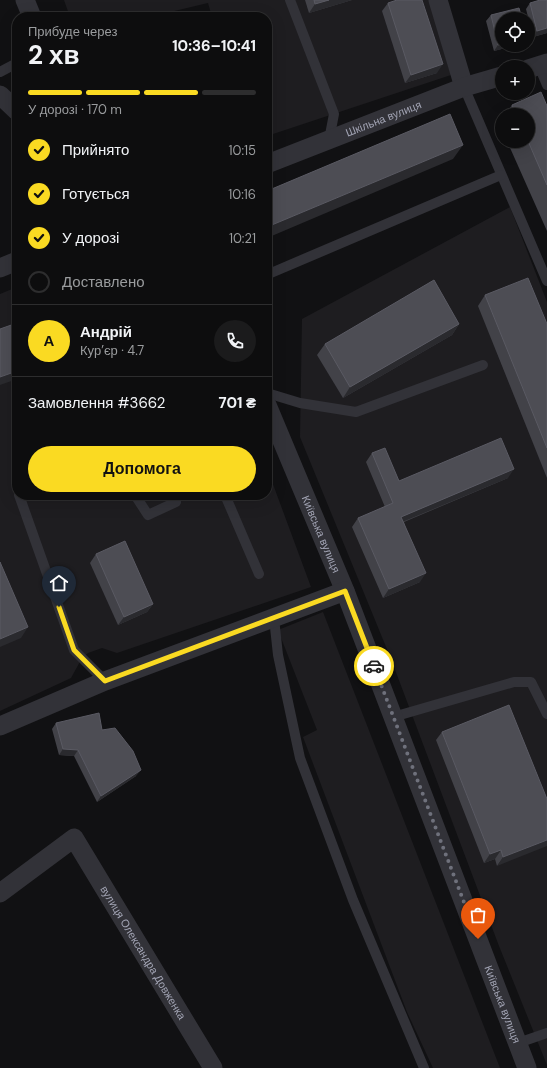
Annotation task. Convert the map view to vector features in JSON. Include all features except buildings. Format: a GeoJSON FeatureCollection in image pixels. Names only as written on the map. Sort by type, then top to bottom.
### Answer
{"type":"FeatureCollection","features":[{"type":"Feature","properties":{"kind":"street"},"geometry":{"type":"LineString","coordinates":[[25,0],[30,12]]}},
{"type":"Feature","properties":{"kind":"street"},"geometry":{"type":"LineString","coordinates":[[438,0],[464,87]]}},
{"type":"Feature","properties":{"kind":"street","name":"Шкільна вулиця"},"geometry":{"type":"LineString","coordinates":[[272,162],[464,87],[495,78]]}},
{"type":"Feature","properties":{"kind":"street"},"geometry":{"type":"LineString","coordinates":[[0,95],[12,106]]}},
{"type":"Feature","properties":{"kind":"street"},"geometry":{"type":"LineString","coordinates":[[0,268],[12,263]]}},
{"type":"Feature","properties":{"kind":"street","name":"Київська вулиця"},"geometry":{"type":"LineString","coordinates":[[272,417],[345,591],[527,1068]]}},
{"type":"Feature","properties":{"kind":"street"},"geometry":{"type":"LineString","coordinates":[[0,726],[105,681],[345,591]]}},
{"type":"Feature","properties":{"kind":"street","name":"вулиця Олександра Довженка"},"geometry":{"type":"LineString","coordinates":[[0,893],[74,838],[213,1068]]}},
{"type":"Feature","properties":{"kind":"lane"},"geometry":{"type":"LineString","coordinates":[[290,0],[334,114],[329,140]]}},
{"type":"Feature","properties":{"kind":"lane"},"geometry":{"type":"LineString","coordinates":[[0,72],[12,66]]}},
{"type":"Feature","properties":{"kind":"lane"},"geometry":{"type":"LineString","coordinates":[[538,66],[547,84]]}},
{"type":"Feature","properties":{"kind":"lane"},"geometry":{"type":"LineString","coordinates":[[464,87],[547,281]]}},
{"type":"Feature","properties":{"kind":"lane"},"geometry":{"type":"LineString","coordinates":[[272,274],[501,175]]}},
{"type":"Feature","properties":{"kind":"lane"},"geometry":{"type":"LineString","coordinates":[[272,395],[300,403],[356,412],[483,365]]}},
{"type":"Feature","properties":{"kind":"lane"},"geometry":{"type":"LineString","coordinates":[[21,500],[74,650],[105,681]]}},
{"type":"Feature","properties":{"kind":"lane"},"geometry":{"type":"LineString","coordinates":[[138,500],[148,515],[176,502],[175,500]]}},
{"type":"Feature","properties":{"kind":"lane"},"geometry":{"type":"LineString","coordinates":[[227,500],[259,574]]}},
{"type":"Feature","properties":{"kind":"lane"},"geometry":{"type":"LineString","coordinates":[[274,618],[278,655],[300,758],[353,900],[424,1068]]}},
{"type":"Feature","properties":{"kind":"lane"},"geometry":{"type":"LineString","coordinates":[[393,716],[514,682],[531,682],[547,714]]}},
{"type":"Feature","properties":{"kind":"lane"},"geometry":{"type":"LineString","coordinates":[[518,1043],[547,1033]]}},
{"type":"Feature","properties":{"kind":"shaded area"},"geometry":{"type":"Polygon","coordinates":[[[64,0],[429,0],[451,75],[272,134],[272,12],[211,12],[208,3],[170,12],[68,12],[64,0]]]}},
{"type":"Feature","properties":{"kind":"shaded area"},"geometry":{"type":"Polygon","coordinates":[[[510,207],[547,302],[547,1065],[499,946],[391,659],[300,437],[302,319],[510,207]]]}},
{"type":"Feature","properties":{"kind":"shaded area"},"geometry":{"type":"Polygon","coordinates":[[[12,289],[12,500],[272,500],[272,482],[311,587],[117,653],[102,648],[88,653],[82,658],[71,678],[0,711],[0,294],[12,289]]]}},
{"type":"Feature","properties":{"kind":"shaded area"},"geometry":{"type":"Polygon","coordinates":[[[323,612],[500,1068],[433,1068],[407,1012],[303,737],[317,730],[278,630],[323,612]]]}},
{"type":"Feature","properties":{"kind":"way so far"},"geometry":{"type":"LineString","coordinates":[[374,666],[478,939]]}},
{"type":"Feature","properties":{"kind":"route"},"geometry":{"type":"LineString","coordinates":[[59,607],[74,650],[105,681],[345,591],[374,666]]}}]}
